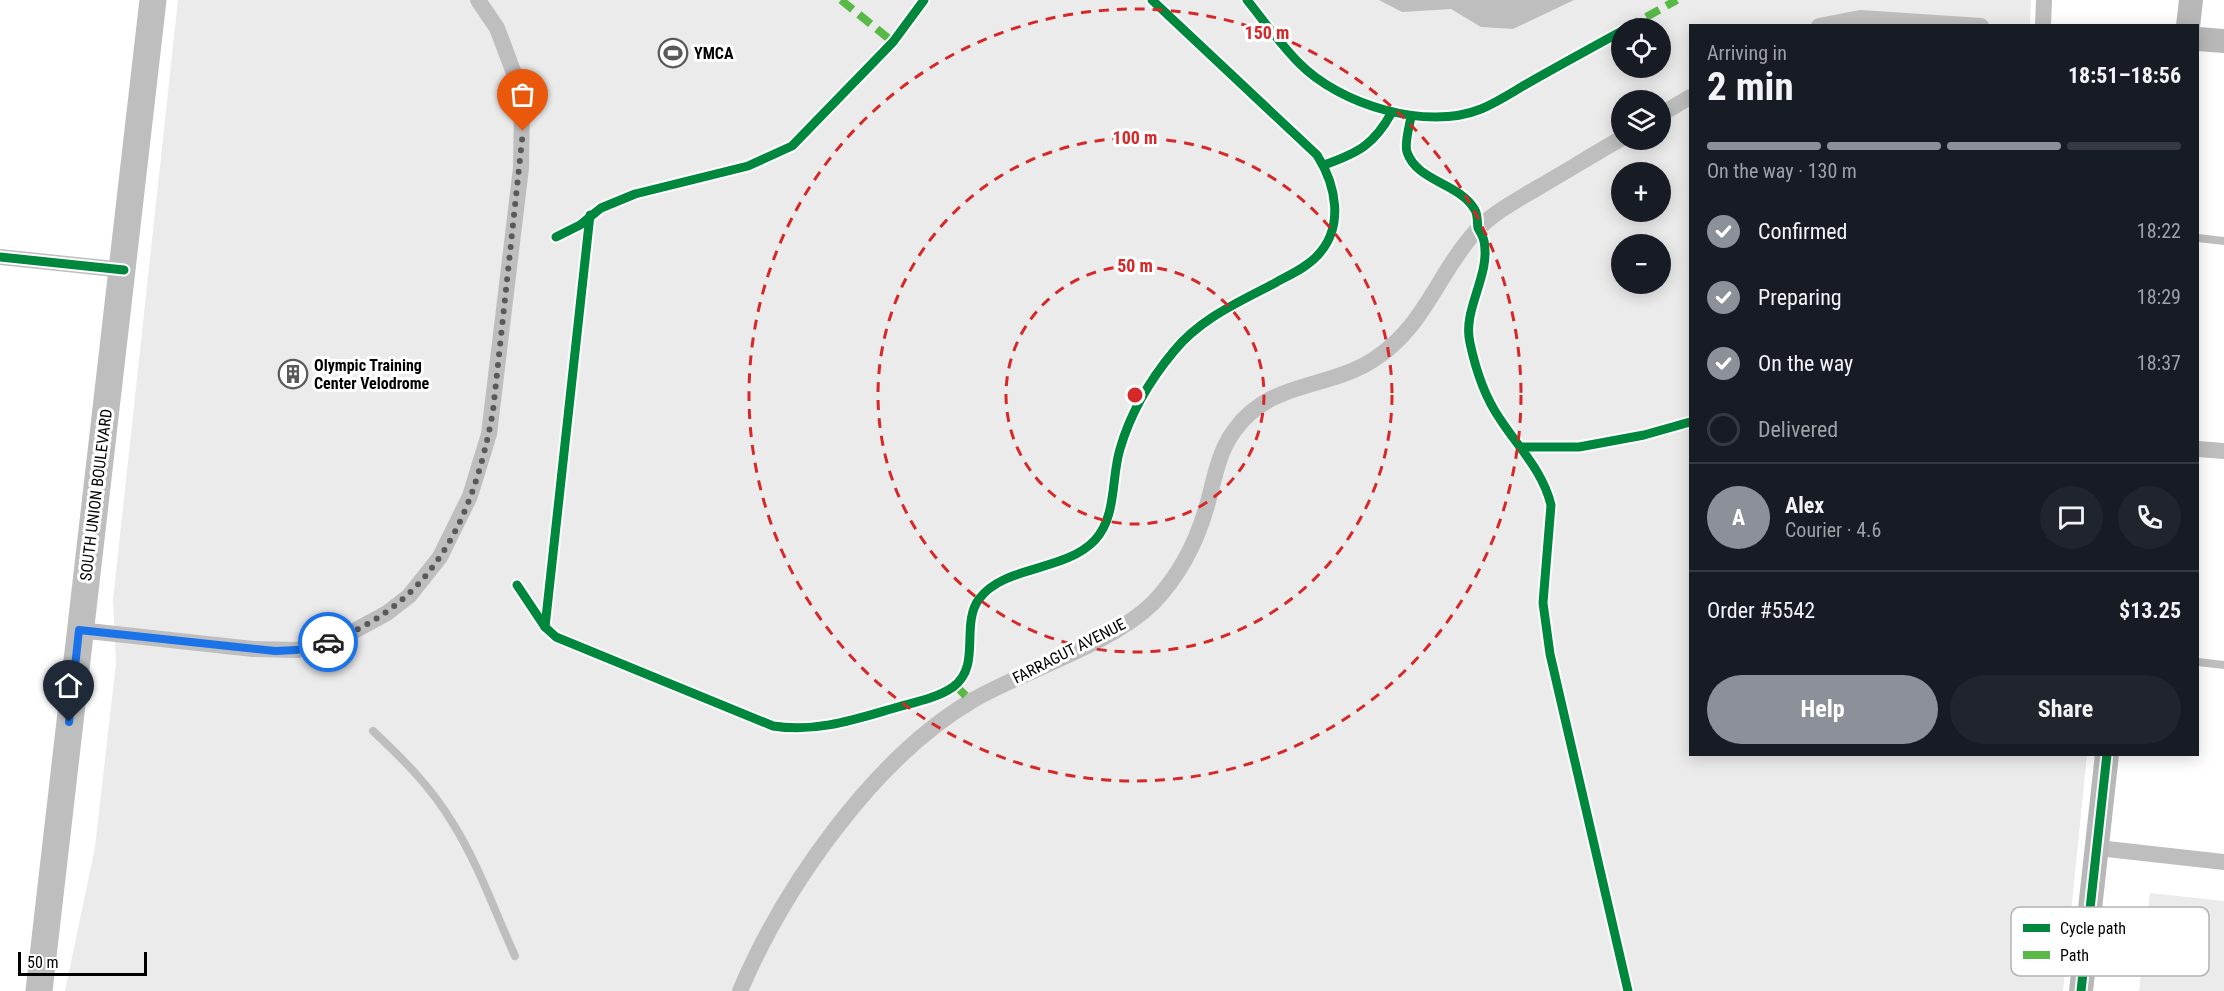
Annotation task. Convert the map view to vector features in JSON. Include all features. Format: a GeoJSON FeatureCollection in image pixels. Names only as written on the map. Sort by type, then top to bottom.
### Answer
{"type":"FeatureCollection","features":[{"type":"Feature","properties":{"kind":"main road","name":"SOUTH UNION BOULEVARD"},"geometry":{"type":"LineString","coordinates":[[39,991],[79,630],[124,270],[153,0]]}},
{"type":"Feature","properties":{"kind":"main road"},"geometry":{"type":"LineString","coordinates":[[2188,24],[2190,0]]}},
{"type":"Feature","properties":{"kind":"main road"},"geometry":{"type":"LineString","coordinates":[[2199,39],[2224,41]]}},
{"type":"Feature","properties":{"kind":"main road"},"geometry":{"type":"LineString","coordinates":[[2091,907],[2107,756]]}},
{"type":"Feature","properties":{"kind":"main road"},"geometry":{"type":"LineString","coordinates":[[2081,991],[2083,976]]}},
{"type":"Feature","properties":{"kind":"street"},"geometry":{"type":"LineString","coordinates":[[79,630],[253,649],[297,650],[345,636],[387,613],[409,596],[440,557],[470,496],[489,434],[521,168],[523,131],[518,84],[497,28],[478,0]]}},
{"type":"Feature","properties":{"kind":"street"},"geometry":{"type":"LineString","coordinates":[[2043,24],[2044,0]]}},
{"type":"Feature","properties":{"kind":"street"},"geometry":{"type":"LineString","coordinates":[[1829,24],[1860,18],[1951,24]]}},
{"type":"Feature","properties":{"kind":"street"},"geometry":{"type":"LineString","coordinates":[[1671,108],[1689,98]]}},
{"type":"Feature","properties":{"kind":"street","name":"FARRAGUT AVENUE"},"geometry":{"type":"LineString","coordinates":[[740,991],[799,884],[847,814],[875,781],[938,724],[972,701],[1117,630],[1150,606],[1175,577],[1191,548],[1206,510],[1222,454],[1234,430],[1260,406],[1279,393],[1351,373],[1390,348],[1421,315],[1462,248],[1491,218],[1611,145]]}},
{"type":"Feature","properties":{"kind":"street"},"geometry":{"type":"LineString","coordinates":[[0,257],[124,270]]}},
{"type":"Feature","properties":{"kind":"street"},"geometry":{"type":"LineString","coordinates":[[2199,448],[2224,452]]}},
{"type":"Feature","properties":{"kind":"street"},"geometry":{"type":"LineString","coordinates":[[2098,848],[2224,862]]}},
{"type":"Feature","properties":{"kind":"lane"},"geometry":{"type":"LineString","coordinates":[[2199,238],[2224,241]]}},
{"type":"Feature","properties":{"kind":"lane"},"geometry":{"type":"LineString","coordinates":[[2199,662],[2224,665]]}},
{"type":"Feature","properties":{"kind":"lane"},"geometry":{"type":"LineString","coordinates":[[374,731],[412,770],[452,822],[473,862],[515,956]]}},
{"type":"Feature","properties":{"kind":"shaded area"},"geometry":{"type":"Polygon","coordinates":[[[178,0],[2031,0],[2030,24],[1689,24],[1689,756],[2087,756],[2072,907],[2011,907],[2011,976],[2065,976],[2063,991],[65,991],[95,847],[116,663],[113,600],[178,0]]]}},
{"type":"Feature","properties":{"kind":"shaded area"},"geometry":{"type":"Polygon","coordinates":[[[1379,0],[1574,0],[1513,29],[1481,27],[1451,9],[1402,12],[1379,0]]]}},
{"type":"Feature","properties":{"kind":"shaded area"},"geometry":{"type":"Polygon","coordinates":[[[2150,893],[2224,901],[2224,991],[2139,991],[2141,976],[2209,976],[2209,907],[2148,907],[2150,893]]]}},
{"type":"Feature","properties":{"kind":"marked path"},"geometry":{"type":"LineString","coordinates":[[841,0],[893,42]]}},
{"type":"Feature","properties":{"kind":"marked path"},"geometry":{"type":"LineString","coordinates":[[1644,18],[1677,0]]}},
{"type":"Feature","properties":{"kind":"marked path"},"geometry":{"type":"LineString","coordinates":[[955,685],[971,701]]}},
{"type":"Feature","properties":{"kind":"cycle path"},"geometry":{"type":"LineString","coordinates":[[556,237],[580,225],[601,208],[635,194],[748,166],[792,146],[893,42],[924,0]]}},
{"type":"Feature","properties":{"kind":"cycle path"},"geometry":{"type":"LineString","coordinates":[[517,585],[545,627],[556,637],[773,726],[805,728],[836,724],[926,699],[953,687],[962,678],[967,668],[971,621],[979,599],[1003,580],[1068,558],[1095,540],[1102,530],[1110,508],[1117,460],[1135,409],[1174,351],[1208,320],[1308,264],[1326,245],[1331,232],[1335,206],[1333,192],[1317,155],[1152,0]]}},
{"type":"Feature","properties":{"kind":"cycle path"},"geometry":{"type":"LineString","coordinates":[[1247,0],[1292,56],[1316,78],[1360,102],[1410,115],[1436,117],[1459,115],[1481,109],[1611,37]]}},
{"type":"Feature","properties":{"kind":"cycle path"},"geometry":{"type":"LineString","coordinates":[[1324,165],[1356,152],[1372,140],[1392,112]]}},
{"type":"Feature","properties":{"kind":"cycle path"},"geometry":{"type":"LineString","coordinates":[[1411,116],[1406,148],[1412,162],[1420,170],[1468,201],[1476,212],[1485,254],[1481,280],[1470,318],[1472,353],[1489,401],[1536,470],[1551,505],[1543,603],[1550,654],[1628,991]]}},
{"type":"Feature","properties":{"kind":"cycle path"},"geometry":{"type":"LineString","coordinates":[[545,627],[590,215]]}},
{"type":"Feature","properties":{"kind":"cycle path"},"geometry":{"type":"LineString","coordinates":[[0,257],[124,270]]}},
{"type":"Feature","properties":{"kind":"cycle path"},"geometry":{"type":"LineString","coordinates":[[1520,447],[1579,447],[1644,435],[1689,422]]}},
{"type":"Feature","properties":{"kind":"cycle path"},"geometry":{"type":"LineString","coordinates":[[2090,907],[2107,756]]}},
{"type":"Feature","properties":{"kind":"cycle path"},"geometry":{"type":"LineString","coordinates":[[2081,991],[2083,976]]}},
{"type":"Feature","properties":{"kind":"way so far"},"geometry":{"type":"LineString","coordinates":[[328,642],[366,626],[409,596],[440,557],[470,496],[484,455],[493,411],[521,168],[523,131]]}},
{"type":"Feature","properties":{"kind":"place","name":"YMCA"},"geometry":{"type":"Point","coordinates":[673,53]}},
{"type":"Feature","properties":{"kind":"place","name":"Olympic Training Center Velodrome"},"geometry":{"type":"Point","coordinates":[293,374]}},
{"type":"Feature","properties":{"kind":"route"},"geometry":{"type":"LineString","coordinates":[[69,722],[79,630],[275,651],[297,650],[328,642]]}}]}
